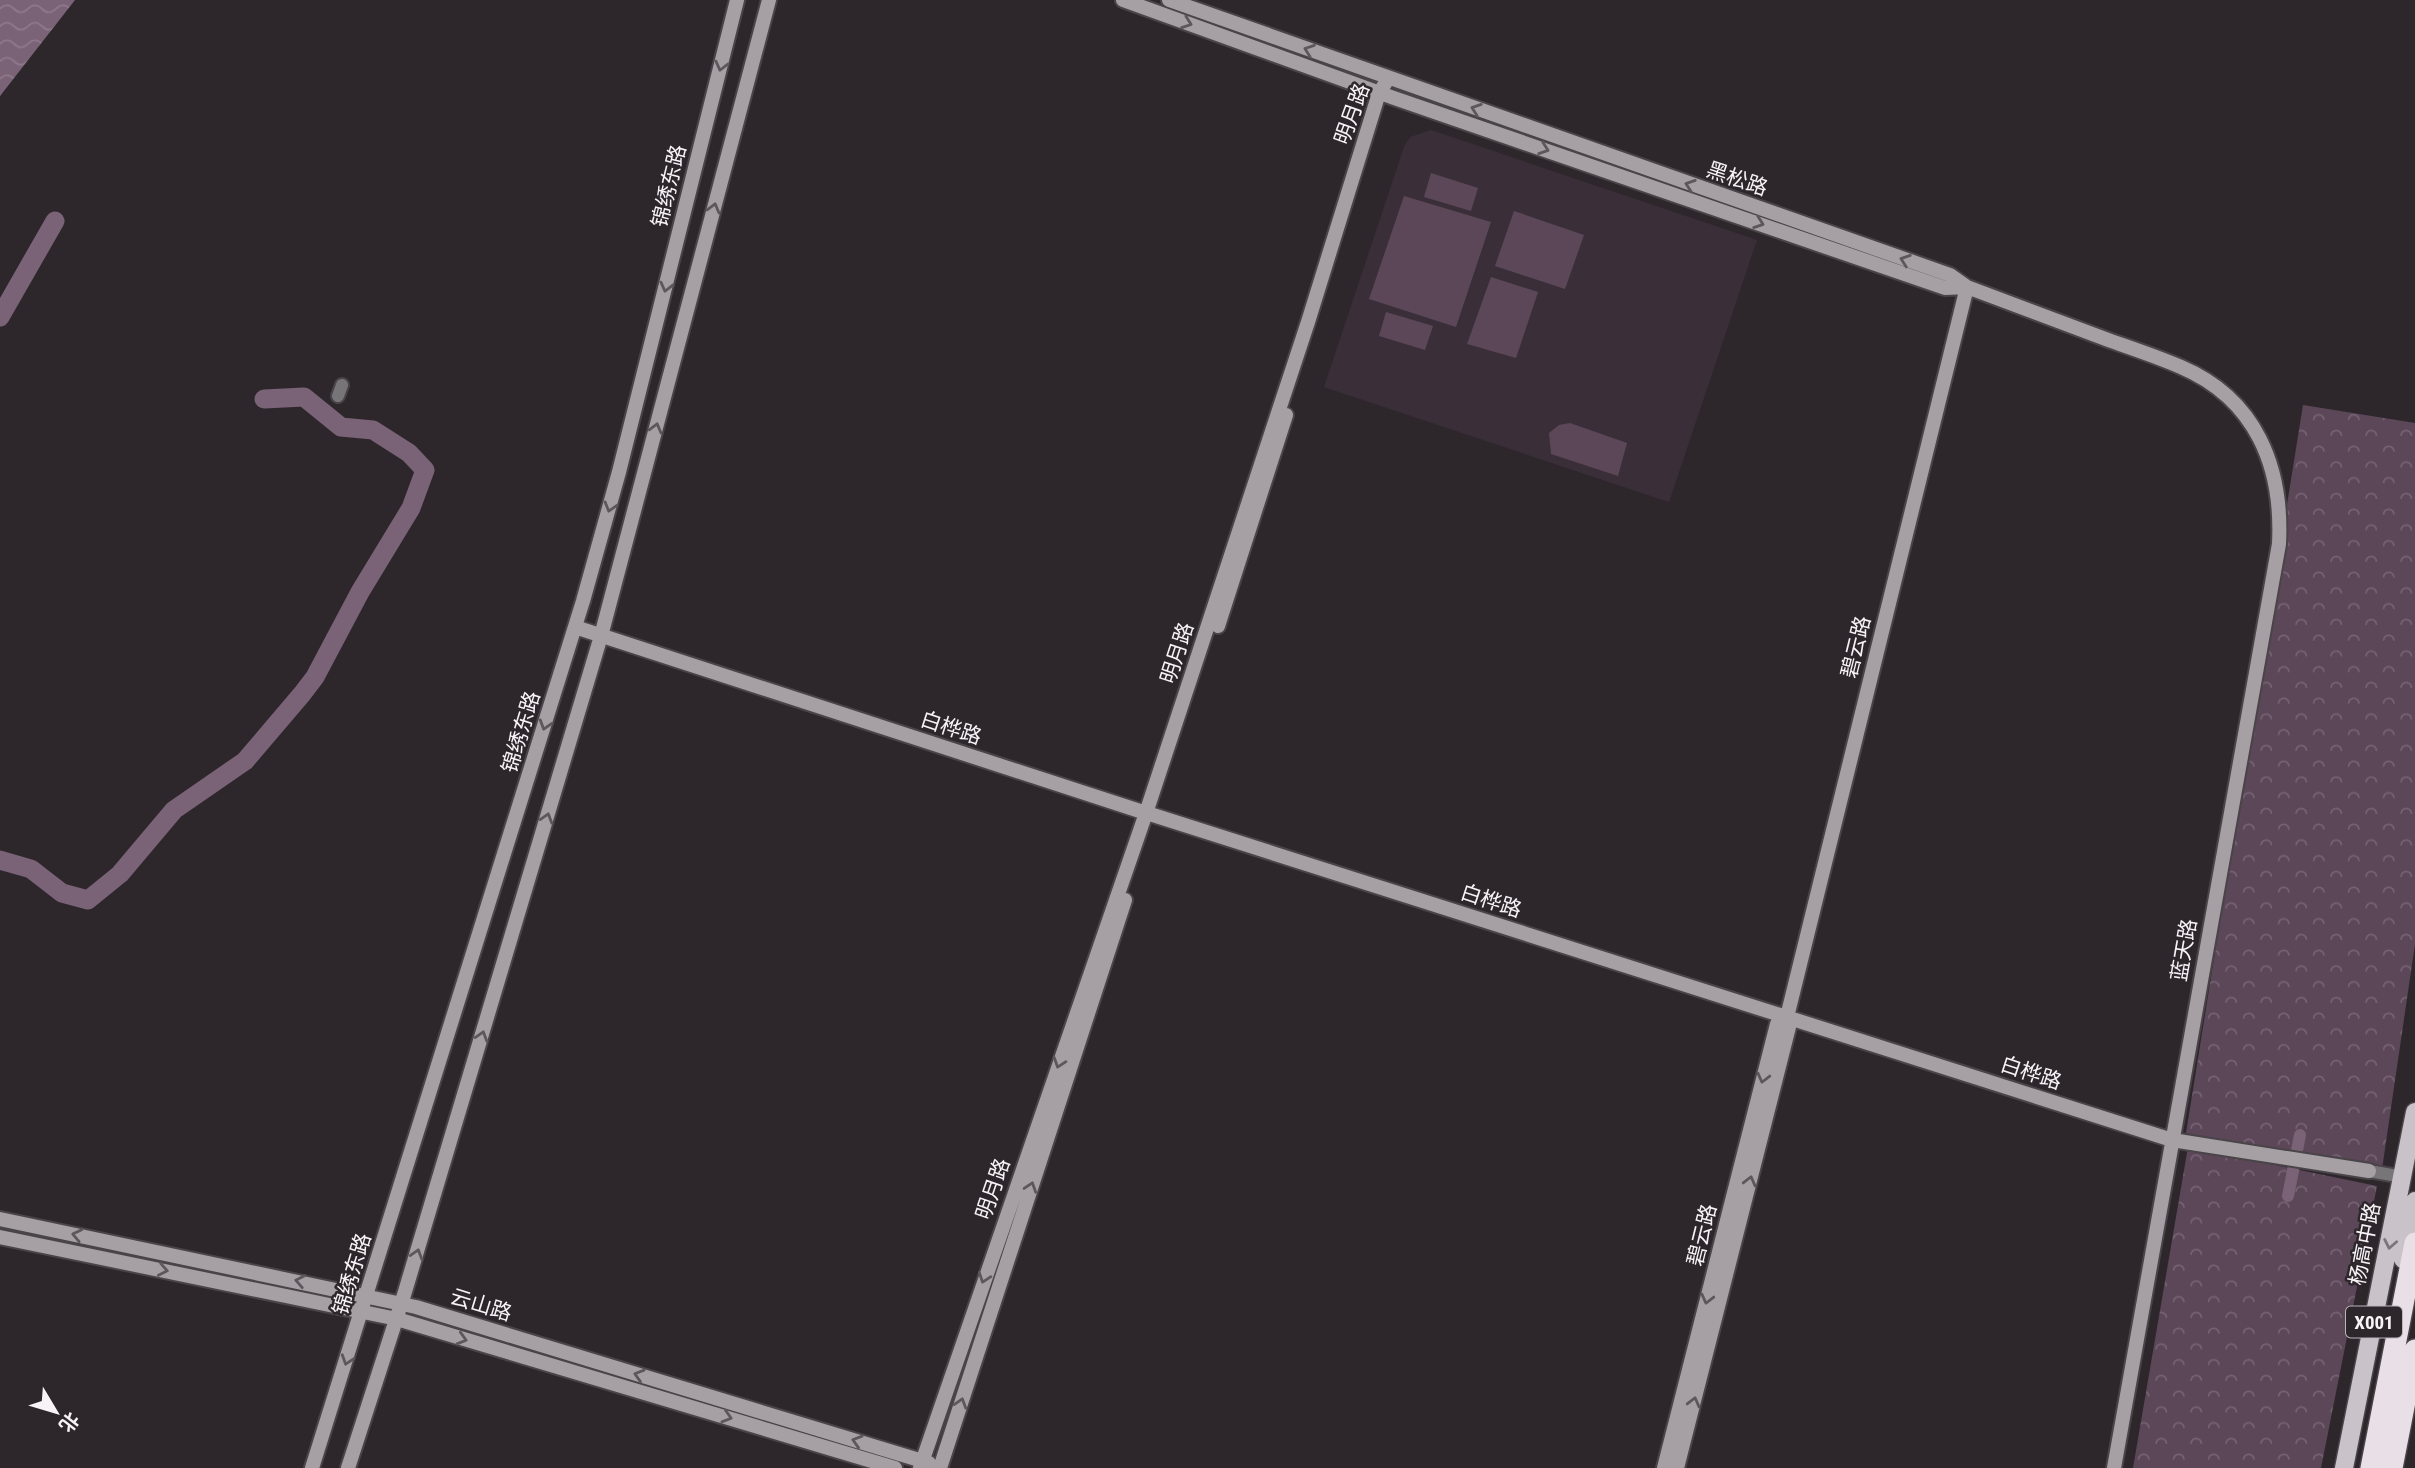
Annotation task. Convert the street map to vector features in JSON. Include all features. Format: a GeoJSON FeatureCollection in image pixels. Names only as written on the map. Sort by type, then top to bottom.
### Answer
{"type":"FeatureCollection","features":[{"type":"Feature","properties":{"kind":"highway","name":"X001"},"geometry":{"type":"LineString","coordinates":[[2371,1468],[2415,1243]]}},
{"type":"Feature","properties":{"kind":"highway","name":"X001"},"geometry":{"type":"LineString","coordinates":[[2392,1468],[2415,1350]]}},
{"type":"Feature","properties":{"kind":"main road","name":"杨高中路"},"geometry":{"type":"LineString","coordinates":[[2344,1468],[2409,1177],[2415,1112]]}},
{"type":"Feature","properties":{"kind":"main road","name":"杨高中路"},"geometry":{"type":"LineString","coordinates":[[2361,1468],[2415,1200]]}},
{"type":"Feature","properties":{"kind":"street","name":"锦绣东路"},"geometry":{"type":"LineString","coordinates":[[313,1468],[575,627],[617,483],[737,0]]}},
{"type":"Feature","properties":{"kind":"street"},"geometry":{"type":"LineString","coordinates":[[348,1468],[397,1319],[601,636],[769,0]]}},
{"type":"Feature","properties":{"kind":"street"},"geometry":{"type":"LineString","coordinates":[[1123,0],[1383,94],[1945,288],[1967,287]]}},
{"type":"Feature","properties":{"kind":"street","name":"黑松路"},"geometry":{"type":"LineString","coordinates":[[1169,0],[1950,275],[1967,287],[2183,367],[2217,388],[2243,413],[2262,442]]}},
{"type":"Feature","properties":{"kind":"street","name":"明月路"},"geometry":{"type":"LineString","coordinates":[[921,1464],[1230,590],[1388,79]]}},
{"type":"Feature","properties":{"kind":"street","name":"碧云路"},"geometry":{"type":"LineString","coordinates":[[1678,1468],[1789,1027],[1787,1017],[1967,287]]}},
{"type":"Feature","properties":{"kind":"street","name":"蓝天路"},"geometry":{"type":"LineString","coordinates":[[2114,1468],[2279,544],[2280,510],[2275,475],[2262,442]]}},
{"type":"Feature","properties":{"kind":"street","name":"白桦路"},"geometry":{"type":"LineString","coordinates":[[575,627],[1149,814],[2172,1140],[2409,1177]]}},
{"type":"Feature","properties":{"kind":"street","name":"明月路"},"geometry":{"type":"LineString","coordinates":[[941,1468],[1149,814]]}},
{"type":"Feature","properties":{"kind":"street","name":"碧云路"},"geometry":{"type":"LineString","coordinates":[[1664,1468],[1777,1024],[1787,1017]]}},
{"type":"Feature","properties":{"kind":"street","name":"云山路"},"geometry":{"type":"LineString","coordinates":[[0,1219],[367,1295],[941,1468]]}},
{"type":"Feature","properties":{"kind":"street","name":"云山路"},"geometry":{"type":"LineString","coordinates":[[0,1237],[397,1319],[895,1468]]}},
{"type":"Feature","properties":{"kind":"shaded area"},"geometry":{"type":"Polygon","coordinates":[[[1431,130],[1757,240],[1669,502],[1324,387],[1404,147],[1410,137],[1431,130]]]}},
{"type":"Feature","properties":{"kind":"green space"},"geometry":{"type":"Polygon","coordinates":[[[1431,173],[1478,188],[1471,211],[1424,197],[1431,173]]]}},
{"type":"Feature","properties":{"kind":"green space"},"geometry":{"type":"Polygon","coordinates":[[[1404,196],[1491,222],[1456,327],[1369,299],[1404,196]]]}},
{"type":"Feature","properties":{"kind":"green space"},"geometry":{"type":"Polygon","coordinates":[[[1514,211],[1584,235],[1565,289],[1495,266],[1514,211]]]}},
{"type":"Feature","properties":{"kind":"green space"},"geometry":{"type":"Polygon","coordinates":[[[1491,277],[1538,292],[1516,358],[1467,344],[1491,277]]]}},
{"type":"Feature","properties":{"kind":"green space"},"geometry":{"type":"Polygon","coordinates":[[[1386,312],[1433,326],[1425,350],[1379,336],[1386,312]]]}},
{"type":"Feature","properties":{"kind":"green space"},"geometry":{"type":"Polygon","coordinates":[[[2303,405],[2415,423],[2415,944],[2381,1176],[2186,1133],[2303,405]]]}},
{"type":"Feature","properties":{"kind":"green space"},"geometry":{"type":"Polygon","coordinates":[[[1570,423],[1627,443],[1618,476],[1551,454],[1549,433],[1559,425],[1570,423]]]}},
{"type":"Feature","properties":{"kind":"green space"},"geometry":{"type":"Polygon","coordinates":[[[2188,1147],[2377,1186],[2321,1468],[2133,1468],[2188,1147]]]}},
{"type":"Feature","properties":{"kind":"water"},"geometry":{"type":"Polygon","coordinates":[[[0,0],[75,0],[0,96],[0,0]]]}},
{"type":"Feature","properties":{"kind":"waterway"},"geometry":{"type":"LineString","coordinates":[[0,317],[55,221]]}},
{"type":"Feature","properties":{"kind":"waterway"},"geometry":{"type":"LineString","coordinates":[[0,860],[31,869],[62,893],[88,900],[120,874],[174,810],[245,761],[315,677],[360,592],[411,508],[425,470],[409,453],[373,430],[341,427],[304,397],[264,399]]}},
{"type":"Feature","properties":{"kind":"waterway"},"geometry":{"type":"LineString","coordinates":[[2288,1196],[2300,1135]]}}]}
